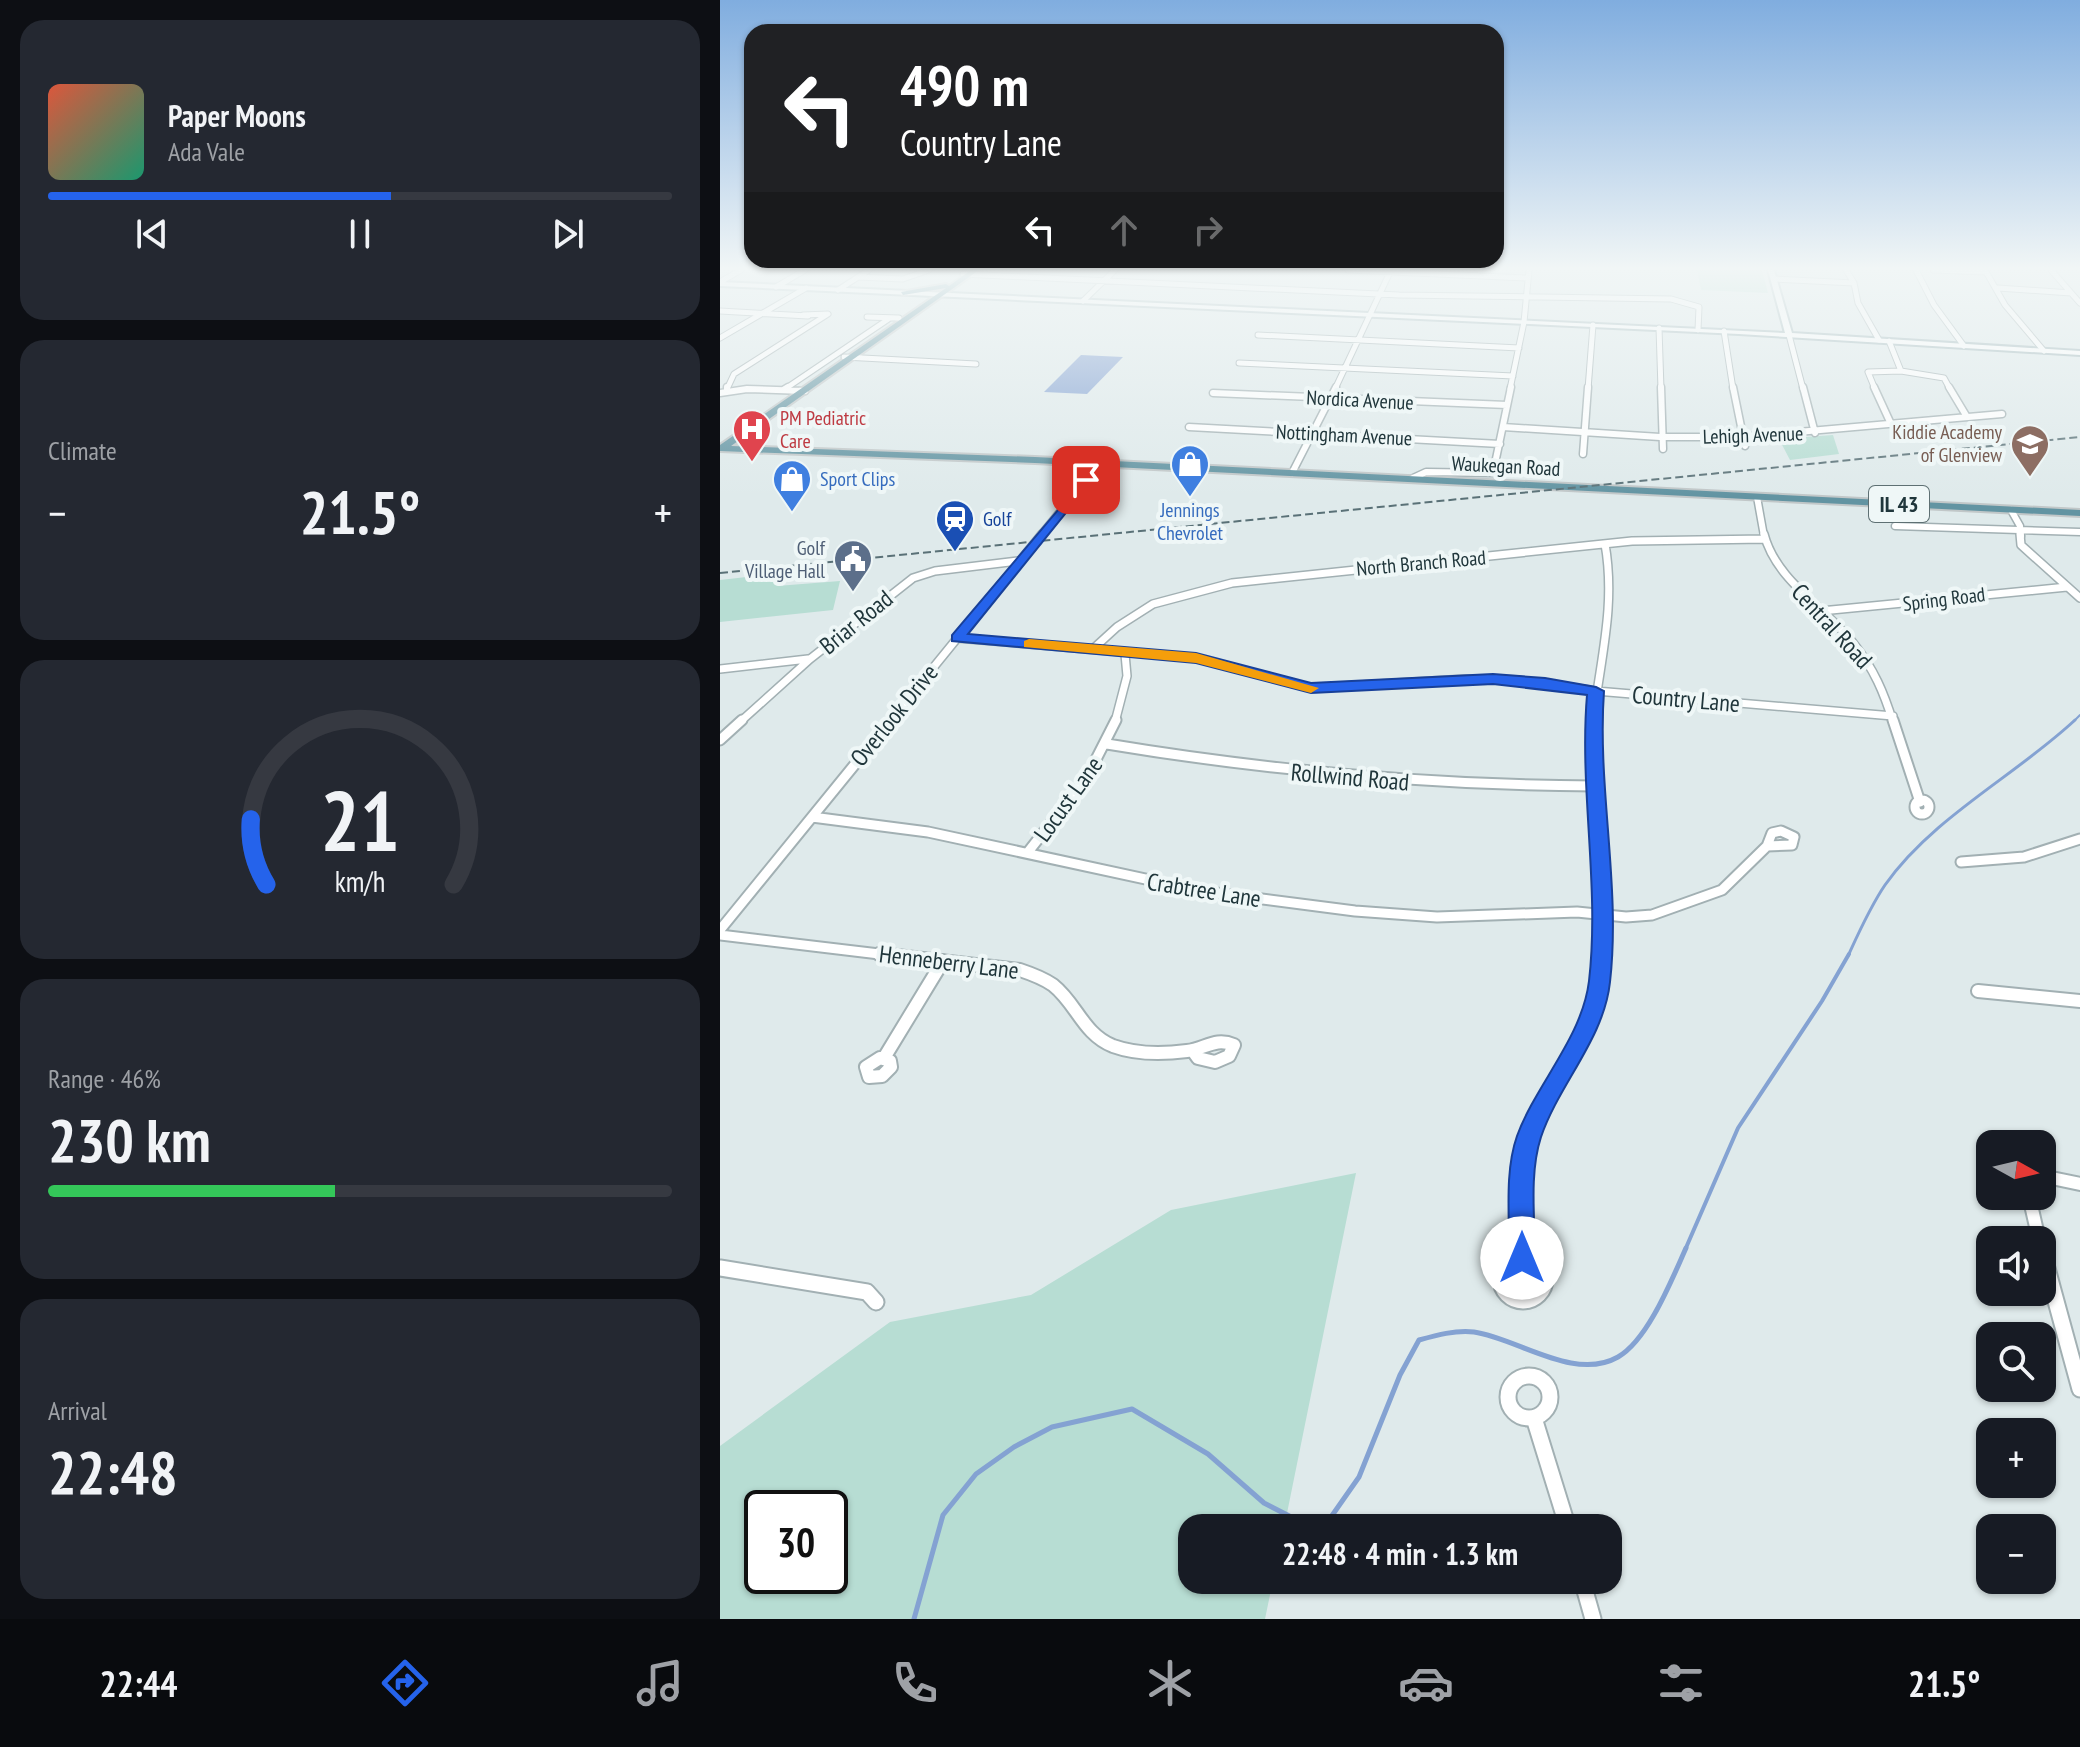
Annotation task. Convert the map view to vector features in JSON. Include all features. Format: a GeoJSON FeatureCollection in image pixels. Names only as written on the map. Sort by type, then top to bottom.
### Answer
{"type":"FeatureCollection","features":[{"type":"Feature","properties":{"kind":"main road"},"geometry":{"type":"LineString","coordinates":[[852,355],[863,346]]}},
{"type":"Feature","properties":{"kind":"main road"},"geometry":{"type":"LineString","coordinates":[[721,445],[865,346]]}},
{"type":"Feature","properties":{"kind":"main road"},"geometry":{"type":"LineString","coordinates":[[1957,346],[2080,353]]}},
{"type":"Feature","properties":{"kind":"main road"},"geometry":{"type":"LineString","coordinates":[[732,441],[800,391]]}},
{"type":"Feature","properties":{"kind":"main road","name":"Waukegan Road"},"geometry":{"type":"LineString","coordinates":[[721,445],[732,441],[914,452],[930,456]]}},
{"type":"Feature","properties":{"kind":"main road","name":"Waukegan Road"},"geometry":{"type":"LineString","coordinates":[[721,445],[2080,513]]}},
{"type":"Feature","properties":{"kind":"street"},"geometry":{"type":"LineString","coordinates":[[779,346],[734,374],[724,392],[800,391]]}},
{"type":"Feature","properties":{"kind":"street"},"geometry":{"type":"LineString","coordinates":[[783,390],[852,346]]}},
{"type":"Feature","properties":{"kind":"street"},"geometry":{"type":"LineString","coordinates":[[1292,473],[1357,346]]}},
{"type":"Feature","properties":{"kind":"street"},"geometry":{"type":"LineString","coordinates":[[1411,479],[1426,472],[1491,474],[1495,471],[1519,348],[1470,346]]}},
{"type":"Feature","properties":{"kind":"street"},"geometry":{"type":"LineString","coordinates":[[1583,454],[1591,346]]}},
{"type":"Feature","properties":{"kind":"street"},"geometry":{"type":"LineString","coordinates":[[1659,346],[1660,437],[1663,449]]}},
{"type":"Feature","properties":{"kind":"street"},"geometry":{"type":"LineString","coordinates":[[1726,346],[1745,446]]}},
{"type":"Feature","properties":{"kind":"street"},"geometry":{"type":"LineString","coordinates":[[1792,346],[1815,433]]}},
{"type":"Feature","properties":{"kind":"street"},"geometry":{"type":"LineString","coordinates":[[1891,346],[1901,371]]}},
{"type":"Feature","properties":{"kind":"street"},"geometry":{"type":"LineString","coordinates":[[2040,346],[2044,351]]}},
{"type":"Feature","properties":{"kind":"street"},"geometry":{"type":"LineString","coordinates":[[852,355],[979,362]]}},
{"type":"Feature","properties":{"kind":"street"},"geometry":{"type":"LineString","coordinates":[[1239,363],[1513,376]]}},
{"type":"Feature","properties":{"kind":"street"},"geometry":{"type":"LineString","coordinates":[[1891,424],[1868,372],[1901,371],[1944,378],[1967,417]]}},
{"type":"Feature","properties":{"kind":"street","name":"Nordica Avenue"},"geometry":{"type":"LineString","coordinates":[[1213,393],[1507,405]]}},
{"type":"Feature","properties":{"kind":"street","name":"Lehigh Avenue"},"geometry":{"type":"LineString","coordinates":[[1503,427],[1660,437],[1741,437],[1815,433],[2002,414]]}},
{"type":"Feature","properties":{"kind":"street","name":"Nottingham Avenue"},"geometry":{"type":"LineString","coordinates":[[1189,427],[1500,444]]}},
{"type":"Feature","properties":{"kind":"street","name":"Overlook Drive"},"geometry":{"type":"LineString","coordinates":[[720,933],[1100,463]]}},
{"type":"Feature","properties":{"kind":"street","name":"Central Road"},"geometry":{"type":"LineString","coordinates":[[1757,497],[1765,539],[1787,578],[1853,642],[1873,668],[1887,694],[1920,802]]}},
{"type":"Feature","properties":{"kind":"street"},"geometry":{"type":"LineString","coordinates":[[2011,510],[2021,532],[2021,545],[2080,598]]}},
{"type":"Feature","properties":{"kind":"street"},"geometry":{"type":"LineString","coordinates":[[1895,526],[2080,532]]}},
{"type":"Feature","properties":{"kind":"street","name":"North Branch Road"},"geometry":{"type":"LineString","coordinates":[[1094,648],[1117,627],[1153,604],[1209,587],[1303,573],[1605,544],[1664,539],[1765,539]]}},
{"type":"Feature","properties":{"kind":"street"},"geometry":{"type":"LineString","coordinates":[[1522,1258],[1526,1151],[1535,1124],[1595,1005],[1602,962],[1592,737],[1596,691],[1611,606],[1605,544]]}},
{"type":"Feature","properties":{"kind":"street","name":"Briar Road"},"geometry":{"type":"LineString","coordinates":[[720,740],[810,659],[920,575],[1018,561]]}},
{"type":"Feature","properties":{"kind":"street","name":"Spring Road"},"geometry":{"type":"LineString","coordinates":[[1821,611],[2067,587]]}},
{"type":"Feature","properties":{"kind":"street","name":"Country Lane"},"geometry":{"type":"LineString","coordinates":[[957,638],[1205,660],[1311,688],[1493,679],[1545,682],[1596,691],[1893,716]]}},
{"type":"Feature","properties":{"kind":"street","name":"Locust Lane"},"geometry":{"type":"LineString","coordinates":[[1028,852],[1072,800],[1107,744],[1126,682],[1125,654]]}},
{"type":"Feature","properties":{"kind":"street"},"geometry":{"type":"LineString","coordinates":[[720,669],[810,659]]}},
{"type":"Feature","properties":{"kind":"street","name":"Rollwind Road"},"geometry":{"type":"LineString","coordinates":[[1107,744],[1253,768],[1333,777],[1465,785],[1595,786]]}},
{"type":"Feature","properties":{"kind":"street","name":"Crabtree Lane"},"geometry":{"type":"LineString","coordinates":[[812,817],[928,832],[1028,852],[1143,881],[1355,911],[1437,917],[1602,913],[1626,917],[1652,915],[1722,890],[1767,846]]}},
{"type":"Feature","properties":{"kind":"street"},"geometry":{"type":"LineString","coordinates":[[1961,862],[2024,857],[2080,839]]}},
{"type":"Feature","properties":{"kind":"street","name":"Henneberry Lane"},"geometry":{"type":"LineString","coordinates":[[720,933],[1020,970],[1048,978],[1064,993],[1092,1034],[1105,1044],[1137,1050],[1193,1051]]}},
{"type":"Feature","properties":{"kind":"street"},"geometry":{"type":"LineString","coordinates":[[884,1058],[943,961]]}},
{"type":"Feature","properties":{"kind":"street"},"geometry":{"type":"LineString","coordinates":[[1978,991],[2080,1001]]}},
{"type":"Feature","properties":{"kind":"street"},"geometry":{"type":"LineString","coordinates":[[2056,1179],[2080,1184]]}},
{"type":"Feature","properties":{"kind":"street"},"geometry":{"type":"LineString","coordinates":[[720,1268],[867,1292],[876,1302]]}},
{"type":"Feature","properties":{"kind":"street"},"geometry":{"type":"LineString","coordinates":[[2056,1301],[2080,1389]]}},
{"type":"Feature","properties":{"kind":"street"},"geometry":{"type":"LineString","coordinates":[[1534,1418],[1564,1514]]}},
{"type":"Feature","properties":{"kind":"street"},"geometry":{"type":"LineString","coordinates":[[1586,1594],[1593,1619]]}},
{"type":"Feature","properties":{"kind":"green space"},"geometry":{"type":"Polygon","coordinates":[[[1833,435],[1839,454],[1790,460],[1779,439],[1833,435]]]}},
{"type":"Feature","properties":{"kind":"green space"},"geometry":{"type":"Polygon","coordinates":[[[781,573],[777,586],[840,581],[833,610],[720,622],[720,580],[781,573]]]}},
{"type":"Feature","properties":{"kind":"green space"},"geometry":{"type":"Polygon","coordinates":[[[1356,1173],[1287,1514],[1178,1514],[1178,1594],[1270,1594],[1265,1619],[720,1619],[720,1446],[890,1322],[1031,1295],[1171,1210],[1356,1173]]]}},
{"type":"Feature","properties":{"kind":"water"},"geometry":{"type":"Polygon","coordinates":[[[1081,355],[1123,357],[1087,394],[1044,392],[1081,355]]]}},
{"type":"Feature","properties":{"kind":"waterway"},"geometry":{"type":"LineString","coordinates":[[2075,720],[2080,715]]}},
{"type":"Feature","properties":{"kind":"waterway"},"geometry":{"type":"LineString","coordinates":[[1849,955],[1885,885],[1926,838],[2075,720]]}},
{"type":"Feature","properties":{"kind":"waterway"},"geometry":{"type":"LineString","coordinates":[[1685,1250],[1738,1128],[1822,1001],[1849,955]]}},
{"type":"Feature","properties":{"kind":"waterway"},"geometry":{"type":"LineString","coordinates":[[914,1619],[943,1515],[976,1474],[1014,1447],[1052,1427],[1132,1409],[1208,1454],[1264,1503],[1303,1523],[1331,1517],[1359,1477],[1400,1375],[1419,1340],[1453,1332],[1474,1332],[1564,1362],[1601,1363],[1618,1357],[1639,1337],[1658,1308],[1686,1248]]}},
{"type":"Feature","properties":{"kind":"railway"},"geometry":{"type":"LineString","coordinates":[[720,573],[2080,437]]}},
{"type":"Feature","properties":{"kind":"slow traffic"},"geometry":{"type":"LineString","coordinates":[[1029,644],[1196,658],[1311,688]]}},
{"type":"Feature","properties":{"kind":"place","name":"PM Pediatric Care"},"geometry":{"type":"Point","coordinates":[752,463]}},
{"type":"Feature","properties":{"kind":"place","name":"Kiddie Academy of Glenview"},"geometry":{"type":"Point","coordinates":[2030,478]}},
{"type":"Feature","properties":{"kind":"place","name":"Jennings Chevrolet"},"geometry":{"type":"Point","coordinates":[1190,498]}},
{"type":"Feature","properties":{"kind":"place","name":"Sport Clips"},"geometry":{"type":"Point","coordinates":[792,513]}},
{"type":"Feature","properties":{"kind":"place","name":"Golf"},"geometry":{"type":"Point","coordinates":[955,553]}},
{"type":"Feature","properties":{"kind":"place","name":"Golf Village Hall"},"geometry":{"type":"Point","coordinates":[853,593]}},
{"type":"Feature","properties":{"kind":"route"},"geometry":{"type":"LineString","coordinates":[[1086,480],[957,638],[1196,658],[1311,688],[1493,679],[1545,682],[1596,691],[1592,737],[1602,962],[1595,1005],[1588,1022],[1529,1137],[1523,1171],[1522,1258]]}}]}
